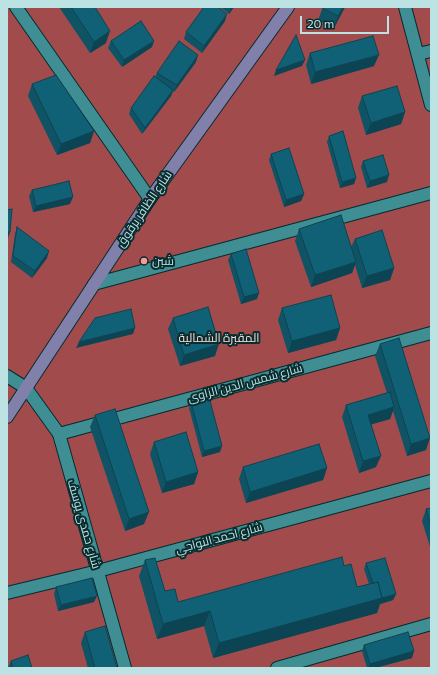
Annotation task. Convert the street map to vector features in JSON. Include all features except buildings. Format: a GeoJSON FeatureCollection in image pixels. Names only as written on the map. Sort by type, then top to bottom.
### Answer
{"type":"FeatureCollection","features":[{"type":"Feature","properties":{"kind":"main road","name":"شارع الظافر برقوق"},"geometry":{"type":"LineString","coordinates":[[7,417],[150,199],[288,7]]}},
{"type":"Feature","properties":{"kind":"street"},"geometry":{"type":"LineString","coordinates":[[16,7],[150,199]]}},
{"type":"Feature","properties":{"kind":"street"},"geometry":{"type":"LineString","coordinates":[[405,7],[431,105]]}},
{"type":"Feature","properties":{"kind":"street"},"geometry":{"type":"LineString","coordinates":[[418,54],[431,51]]}},
{"type":"Feature","properties":{"kind":"street"},"geometry":{"type":"LineString","coordinates":[[94,284],[431,193]]}},
{"type":"Feature","properties":{"kind":"street","name":"شارع شمس الدين الزاوى"},"geometry":{"type":"LineString","coordinates":[[59,434],[431,333]]}},
{"type":"Feature","properties":{"kind":"street"},"geometry":{"type":"LineString","coordinates":[[7,376],[26,388]]}},
{"type":"Feature","properties":{"kind":"street","name":"شارع حمدى يوسف"},"geometry":{"type":"LineString","coordinates":[[26,388],[59,434],[125,668]]}},
{"type":"Feature","properties":{"kind":"street","name":"شارع احمد النواجي"},"geometry":{"type":"LineString","coordinates":[[7,593],[98,571],[431,481]]}},
{"type":"Feature","properties":{"kind":"street"},"geometry":{"type":"LineString","coordinates":[[277,668],[431,624]]}},
{"type":"Feature","properties":{"kind":"green space","name":"المقبرة الشمالية"},"geometry":{"type":"Polygon","coordinates":[[[7,7],[431,7],[431,668],[7,668],[7,7]]]}},
{"type":"Feature","properties":{"kind":"place","name":"شبن"},"geometry":{"type":"Point","coordinates":[144,261]}}]}
